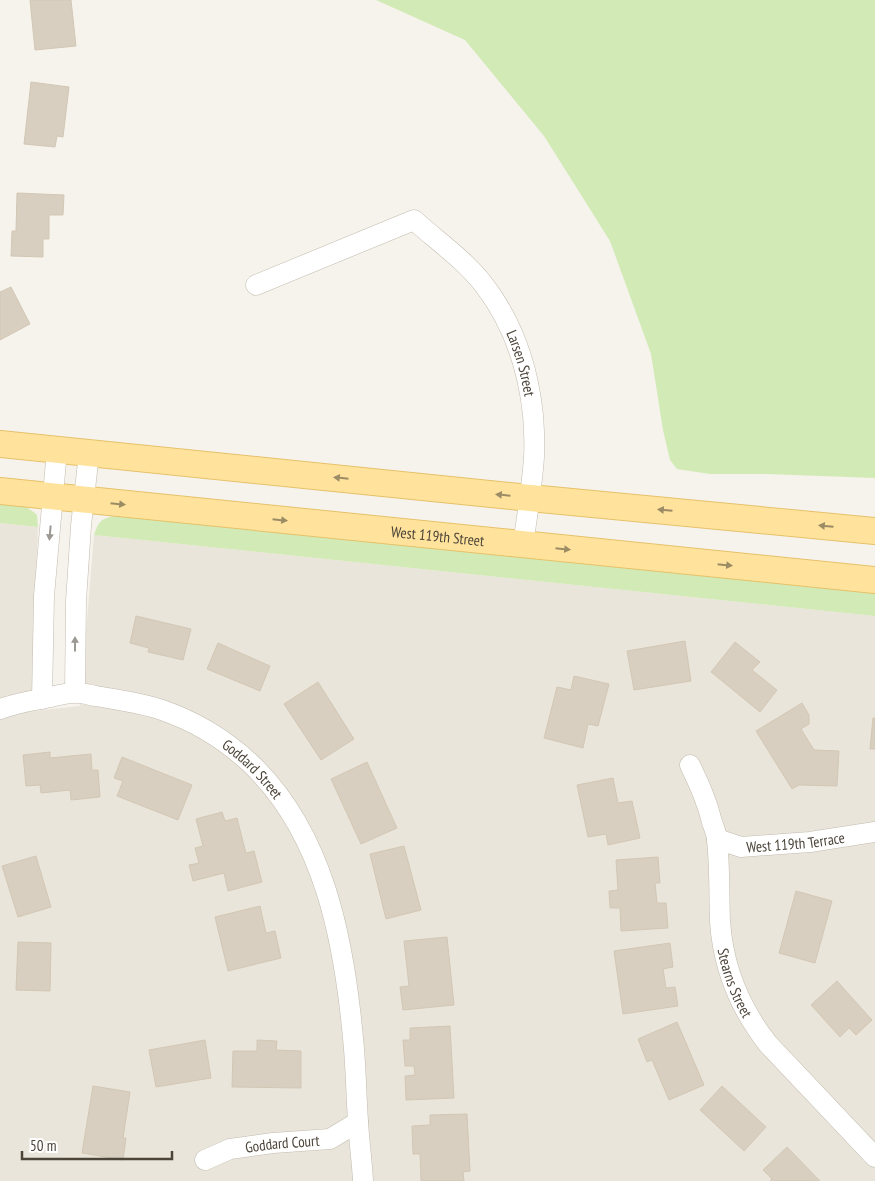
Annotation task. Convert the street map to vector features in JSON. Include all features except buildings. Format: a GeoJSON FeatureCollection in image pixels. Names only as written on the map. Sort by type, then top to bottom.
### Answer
{"type":"FeatureCollection","features":[{"type":"Feature","properties":{"kind":"main road"},"geometry":{"type":"LineString","coordinates":[[0,444],[875,531]]}},
{"type":"Feature","properties":{"kind":"main road","name":"West 119th Street"},"geometry":{"type":"LineString","coordinates":[[0,492],[875,580]]}},
{"type":"Feature","properties":{"kind":"street","name":"Larsen Street"},"geometry":{"type":"LineString","coordinates":[[256,285],[414,220],[463,262],[483,284],[498,305],[511,329],[522,355],[531,393],[534,456],[523,545]]}},
{"type":"Feature","properties":{"kind":"street"},"geometry":{"type":"LineString","coordinates":[[42,699],[44,596],[58,450]]}},
{"type":"Feature","properties":{"kind":"street"},"geometry":{"type":"LineString","coordinates":[[0,709],[17,703],[75,692],[76,601],[89,453]]}},
{"type":"Feature","properties":{"kind":"street","name":"Goddard Street"},"geometry":{"type":"LineString","coordinates":[[75,692],[146,705],[193,723],[223,741],[241,755],[273,787],[306,838],[321,876],[333,915],[346,976],[353,1038],[363,1181]]}},
{"type":"Feature","properties":{"kind":"street","name":"Stearns Street"},"geometry":{"type":"LineString","coordinates":[[690,765],[707,801],[717,839],[720,921],[724,953],[741,1002],[768,1044],[875,1157]]}},
{"type":"Feature","properties":{"kind":"street","name":"West 119th Terrace"},"geometry":{"type":"LineString","coordinates":[[717,839],[741,847],[810,842],[875,832]]}},
{"type":"Feature","properties":{"kind":"street","name":"Goddard Court"},"geometry":{"type":"LineString","coordinates":[[205,1160],[230,1149],[273,1143],[330,1140],[358,1122]]}},
{"type":"Feature","properties":{"kind":"shaded area"},"geometry":{"type":"Polygon","coordinates":[[[0,523],[38,527],[32,671],[34,711],[80,706],[94,535],[875,616],[875,1181],[0,1181],[0,523]]]}},
{"type":"Feature","properties":{"kind":"green space"},"geometry":{"type":"Polygon","coordinates":[[[376,0],[875,0],[875,478],[710,474],[677,469],[670,460],[663,430],[651,354],[610,241],[544,136],[465,40],[376,0]]]}},
{"type":"Feature","properties":{"kind":"green space"},"geometry":{"type":"Polygon","coordinates":[[[0,502],[16,503],[28,508],[37,515],[38,527],[0,523],[0,502]]]}},
{"type":"Feature","properties":{"kind":"green space"},"geometry":{"type":"Polygon","coordinates":[[[113,516],[875,592],[875,616],[94,535],[100,522],[113,516]]]}}]}
